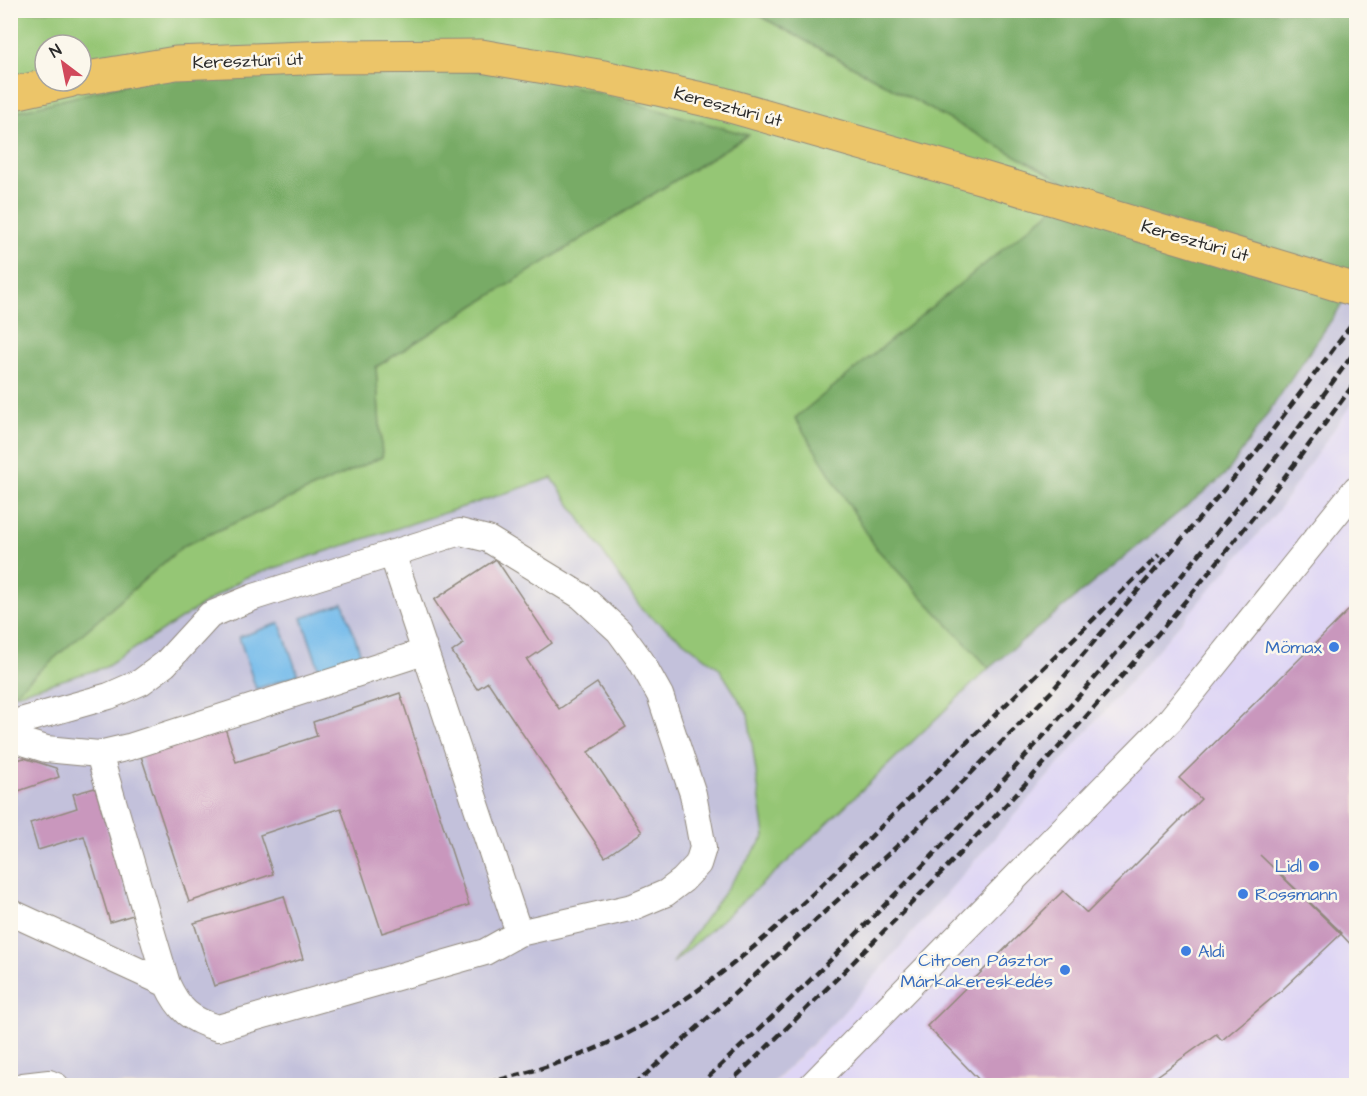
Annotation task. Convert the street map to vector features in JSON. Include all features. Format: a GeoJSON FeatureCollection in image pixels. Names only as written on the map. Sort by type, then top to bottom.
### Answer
{"type":"FeatureCollection","features":[{"type":"Feature","properties":{"kind":"main road","name":"Keresztúri út"},"geometry":{"type":"LineString","coordinates":[[93,77],[176,63],[329,57],[481,56],[604,76],[720,103],[1248,256],[1356,290]]}},
{"type":"Feature","properties":{"kind":"main road"},"geometry":{"type":"LineString","coordinates":[[10,94],[33,89]]}},
{"type":"Feature","properties":{"kind":"lane"},"geometry":{"type":"LineString","coordinates":[[811,1086],[1170,720],[1356,489]]}},
{"type":"Feature","properties":{"kind":"lane"},"geometry":{"type":"LineString","coordinates":[[10,724],[109,696],[141,682],[165,664],[210,615],[254,597],[460,532],[488,539],[581,596],[619,631],[641,661],[660,695],[693,794],[703,848],[698,864],[683,880],[666,893],[633,907],[519,933],[485,952],[218,1028],[199,1023],[184,1011],[167,984],[99,754]]}},
{"type":"Feature","properties":{"kind":"lane"},"geometry":{"type":"LineString","coordinates":[[392,553],[519,933]]}},
{"type":"Feature","properties":{"kind":"lane"},"geometry":{"type":"LineString","coordinates":[[10,738],[46,749],[99,754],[129,747],[424,652]]}},
{"type":"Feature","properties":{"kind":"lane"},"geometry":{"type":"LineString","coordinates":[[10,912],[167,984]]}},
{"type":"Feature","properties":{"kind":"lane"},"geometry":{"type":"LineString","coordinates":[[23,1086],[49,1083],[56,1086]]}},
{"type":"Feature","properties":{"kind":"shaded area"},"geometry":{"type":"Polygon","coordinates":[[[1356,284],[1356,397],[1277,512],[841,1015],[771,1085],[11,1086],[11,696],[106,667],[243,578],[552,478],[642,610],[719,668],[748,714],[765,836],[675,960],[789,860],[989,668],[1227,473],[1356,284]]]}},
{"type":"Feature","properties":{"kind":"shaded area"},"geometry":{"type":"Polygon","coordinates":[[[1356,397],[1356,1085],[771,1086],[841,1015],[1277,512],[1356,397]]]}},
{"type":"Feature","properties":{"kind":"green space"},"geometry":{"type":"Polygon","coordinates":[[[11,11],[751,11],[1078,189],[876,548],[989,668],[789,860],[673,963],[765,836],[748,714],[719,668],[642,610],[552,478],[244,578],[106,667],[12,695],[183,546],[382,457],[376,367],[748,135],[173,72],[93,92],[93,33],[33,33],[33,93],[90,93],[11,113],[11,11]]]}},
{"type":"Feature","properties":{"kind":"green space"},"geometry":{"type":"Polygon","coordinates":[[[751,11],[1356,11],[1356,284],[1227,473],[989,668],[876,548],[795,418],[1077,189],[751,11]]]}},
{"type":"Feature","properties":{"kind":"green space"},"geometry":{"type":"Polygon","coordinates":[[[515,70],[748,135],[376,367],[382,457],[183,546],[11,696],[11,113],[173,72],[515,70]]]}},
{"type":"Feature","properties":{"kind":"water"},"geometry":{"type":"Polygon","coordinates":[[[343,603],[361,655],[319,669],[302,618],[343,603]]]}},
{"type":"Feature","properties":{"kind":"water"},"geometry":{"type":"Polygon","coordinates":[[[280,623],[298,675],[256,689],[239,637],[280,623]]]}},
{"type":"Feature","properties":{"kind":"building"},"geometry":{"type":"Polygon","coordinates":[[[496,559],[552,643],[527,660],[559,709],[597,683],[626,727],[588,752],[642,832],[605,857],[488,682],[477,689],[452,652],[463,644],[434,600],[496,559]]]}},
{"type":"Feature","properties":{"kind":"building"},"geometry":{"type":"Polygon","coordinates":[[[1356,603],[1356,950],[1341,934],[1283,989],[1222,1040],[1216,1034],[1143,1086],[985,1086],[927,1026],[1063,891],[1087,913],[1201,799],[1179,778],[1356,603]],[[1260,855],[1341,934],[1342,933],[1260,855]]]}},
{"type":"Feature","properties":{"kind":"building"},"geometry":{"type":"Polygon","coordinates":[[[400,693],[469,905],[382,933],[341,808],[260,835],[273,874],[189,902],[141,756],[225,728],[236,762],[317,736],[313,722],[400,693]]]}},
{"type":"Feature","properties":{"kind":"building"},"geometry":{"type":"Polygon","coordinates":[[[24,758],[56,768],[59,777],[10,794],[10,762],[24,758]]]}},
{"type":"Feature","properties":{"kind":"building"},"geometry":{"type":"Polygon","coordinates":[[[95,788],[133,915],[110,922],[84,836],[38,850],[30,823],[77,808],[73,794],[95,788]]]}},
{"type":"Feature","properties":{"kind":"building"},"geometry":{"type":"Polygon","coordinates":[[[284,896],[303,959],[214,986],[194,923],[284,896]]]}},
{"type":"Feature","properties":{"kind":"railway"},"geometry":{"type":"LineString","coordinates":[[633,1086],[918,827],[1051,692],[1256,452],[1356,319]]}},
{"type":"Feature","properties":{"kind":"railway"},"geometry":{"type":"LineString","coordinates":[[698,1086],[851,940],[1045,735],[1228,519],[1356,350]]}},
{"type":"Feature","properties":{"kind":"railway"},"geometry":{"type":"LineString","coordinates":[[726,1086],[943,871],[1068,737],[1188,598],[1302,455],[1356,381]]}},
{"type":"Feature","properties":{"kind":"railway"},"geometry":{"type":"LineString","coordinates":[[474,1086],[526,1073],[608,1043],[696,992],[736,961],[813,894],[1159,555]]}},
{"type":"Feature","properties":{"kind":"place","name":"Mömax"},"geometry":{"type":"Point","coordinates":[1334,647]}},
{"type":"Feature","properties":{"kind":"place","name":"Lidl"},"geometry":{"type":"Point","coordinates":[1314,866]}},
{"type":"Feature","properties":{"kind":"place","name":"Rossmann"},"geometry":{"type":"Point","coordinates":[1243,894]}},
{"type":"Feature","properties":{"kind":"place","name":"Aldi"},"geometry":{"type":"Point","coordinates":[1186,951]}},
{"type":"Feature","properties":{"kind":"place","name":"Citroen Pásztor Márkakereskedés"},"geometry":{"type":"Point","coordinates":[1065,970]}}]}
